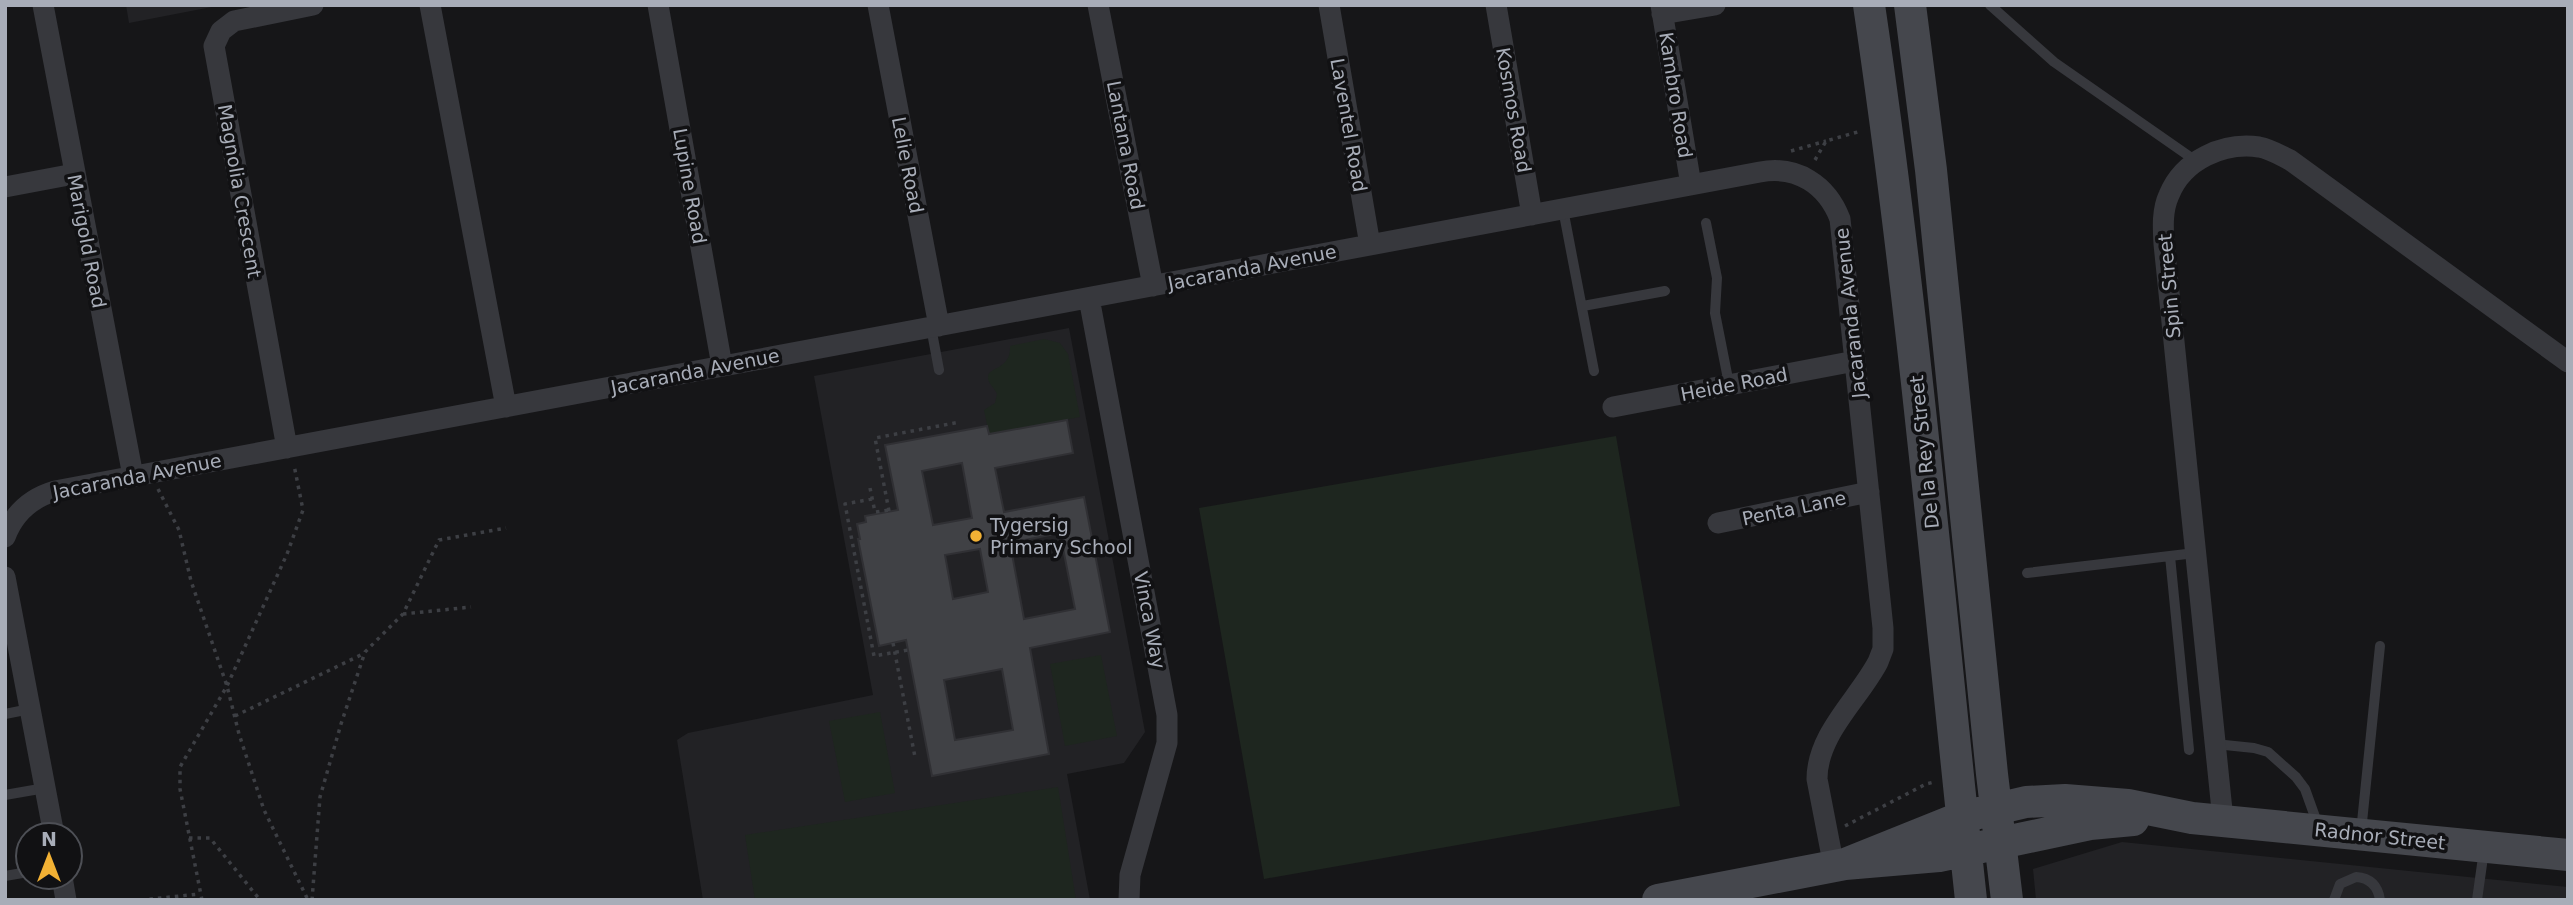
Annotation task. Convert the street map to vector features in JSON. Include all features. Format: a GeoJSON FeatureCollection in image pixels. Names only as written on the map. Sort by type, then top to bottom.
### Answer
{"type":"FeatureCollection","features":[{"type":"Feature","properties":{"kind":"main road","name":"De la Rey Street"},"geometry":{"type":"LineString","coordinates":[[1869,5],[1909,316],[1971,900]]}},
{"type":"Feature","properties":{"kind":"main road","name":"De la Rey Street"},"geometry":{"type":"LineString","coordinates":[[1910,5],[1931,170],[2007,900]]}},
{"type":"Feature","properties":{"kind":"main road","name":"Radnor Street"},"geometry":{"type":"LineString","coordinates":[[1839,865],[1962,817],[2026,802],[2065,800],[2127,805],[2192,818]]}},
{"type":"Feature","properties":{"kind":"main road","name":"Radnor Street"},"geometry":{"type":"LineString","coordinates":[[1839,865],[1966,852],[2111,821],[2192,818],[2568,855]]}},
{"type":"Feature","properties":{"kind":"main road"},"geometry":{"type":"LineString","coordinates":[[1658,900],[1839,865]]}},
{"type":"Feature","properties":{"kind":"street","name":"Marigold Road"},"geometry":{"type":"LineString","coordinates":[[43,5],[134,476]]}},
{"type":"Feature","properties":{"kind":"street","name":"Magnolia Crescent"},"geometry":{"type":"LineString","coordinates":[[287,448],[214,46],[221,31],[234,21],[313,5]]}},
{"type":"Feature","properties":{"kind":"street"},"geometry":{"type":"LineString","coordinates":[[430,5],[506,407]]}},
{"type":"Feature","properties":{"kind":"street","name":"Lupine Road"},"geometry":{"type":"LineString","coordinates":[[658,5],[722,366]]}},
{"type":"Feature","properties":{"kind":"street","name":"Lelie Road"},"geometry":{"type":"LineString","coordinates":[[878,5],[935,326]]}},
{"type":"Feature","properties":{"kind":"street","name":"Lantana Road"},"geometry":{"type":"LineString","coordinates":[[1098,5],[1153,286]]}},
{"type":"Feature","properties":{"kind":"street","name":"Laventel Road"},"geometry":{"type":"LineString","coordinates":[[1329,5],[1370,245]]}},
{"type":"Feature","properties":{"kind":"street","name":"Kosmos Road"},"geometry":{"type":"LineString","coordinates":[[1496,5],[1532,215]]}},
{"type":"Feature","properties":{"kind":"street"},"geometry":{"type":"LineString","coordinates":[[1661,10],[1715,5]]}},
{"type":"Feature","properties":{"kind":"street","name":"Kambro Road"},"geometry":{"type":"LineString","coordinates":[[1661,10],[1691,185]]}},
{"type":"Feature","properties":{"kind":"street","name":"Spin Street"},"geometry":{"type":"LineString","coordinates":[[2223,820],[2163,227],[2168,196],[2176,181],[2196,162],[2212,152],[2245,146],[2262,147],[2290,160],[2568,362]]}},
{"type":"Feature","properties":{"kind":"street","name":"Jacaranda Avenue"},"geometry":{"type":"LineString","coordinates":[[5,537],[16,515],[44,494],[1769,170],[1783,170],[1808,179],[1825,191],[1836,209],[1842,230],[1883,628],[1883,649],[1873,673],[1829,736],[1817,767],[1817,779],[1839,865]]}},
{"type":"Feature","properties":{"kind":"street"},"geometry":{"type":"LineString","coordinates":[[5,187],[74,174]]}},
{"type":"Feature","properties":{"kind":"street","name":"Vinca Way"},"geometry":{"type":"LineString","coordinates":[[1089,298],[1167,715],[1167,743],[1130,875],[1129,900]]}},
{"type":"Feature","properties":{"kind":"street","name":"Heide Road"},"geometry":{"type":"LineString","coordinates":[[1613,407],[1856,361]]}},
{"type":"Feature","properties":{"kind":"street","name":"Penta Lane"},"geometry":{"type":"LineString","coordinates":[[1718,523],[1869,492]]}},
{"type":"Feature","properties":{"kind":"street"},"geometry":{"type":"LineString","coordinates":[[5,577],[11,636],[30,709],[51,821]]}},
{"type":"Feature","properties":{"kind":"lane"},"geometry":{"type":"LineString","coordinates":[[1990,5],[2054,61],[2196,162]]}},
{"type":"Feature","properties":{"kind":"lane"},"geometry":{"type":"LineString","coordinates":[[1563,209],[1594,370]]}},
{"type":"Feature","properties":{"kind":"lane"},"geometry":{"type":"LineString","coordinates":[[1706,223],[1717,278],[1715,313],[1729,384]]}},
{"type":"Feature","properties":{"kind":"lane"},"geometry":{"type":"LineString","coordinates":[[1583,306],[1665,291]]}},
{"type":"Feature","properties":{"kind":"lane"},"geometry":{"type":"LineString","coordinates":[[935,326],[939,370]]}},
{"type":"Feature","properties":{"kind":"lane"},"geometry":{"type":"LineString","coordinates":[[2027,573],[2195,553]]}},
{"type":"Feature","properties":{"kind":"lane"},"geometry":{"type":"LineString","coordinates":[[2169,556],[2189,750]]}},
{"type":"Feature","properties":{"kind":"lane"},"geometry":{"type":"LineString","coordinates":[[2361,835],[2380,646]]}},
{"type":"Feature","properties":{"kind":"lane"},"geometry":{"type":"LineString","coordinates":[[5,714],[30,709]]}},
{"type":"Feature","properties":{"kind":"lane"},"geometry":{"type":"LineString","coordinates":[[2215,744],[2269,752],[2305,789],[2319,830]]}},
{"type":"Feature","properties":{"kind":"lane"},"geometry":{"type":"LineString","coordinates":[[5,795],[45,788]]}},
{"type":"Feature","properties":{"kind":"lane"},"geometry":{"type":"LineString","coordinates":[[2477,900],[2484,847]]}},
{"type":"Feature","properties":{"kind":"lane"},"geometry":{"type":"LineString","coordinates":[[2334,900],[2340,884],[2356,877],[2371,882],[2378,890],[2380,900]]}},
{"type":"Feature","properties":{"kind":"lane"},"geometry":{"type":"LineString","coordinates":[[2480,886],[2484,900]]}},
{"type":"Feature","properties":{"kind":"path"},"geometry":{"type":"LineString","coordinates":[[1780,154],[1866,129]]}},
{"type":"Feature","properties":{"kind":"path"},"geometry":{"type":"LineString","coordinates":[[1813,165],[1826,141]]}},
{"type":"Feature","properties":{"kind":"path"},"geometry":{"type":"LineString","coordinates":[[870,488],[875,512],[889,510],[875,438],[960,422]]}},
{"type":"Feature","properties":{"kind":"path"},"geometry":{"type":"LineString","coordinates":[[202,900],[180,789],[180,767],[227,686],[287,554],[303,510],[295,467],[287,448]]}},
{"type":"Feature","properties":{"kind":"path"},"geometry":{"type":"LineString","coordinates":[[155,472],[159,495],[179,530],[191,581],[227,686],[264,810],[310,900]]}},
{"type":"Feature","properties":{"kind":"path"},"geometry":{"type":"LineString","coordinates":[[872,499],[845,504],[874,656],[908,650]]}},
{"type":"Feature","properties":{"kind":"path"},"geometry":{"type":"LineString","coordinates":[[234,716],[365,652],[403,614],[439,540],[506,528]]}},
{"type":"Feature","properties":{"kind":"path"},"geometry":{"type":"LineString","coordinates":[[403,614],[471,607]]}},
{"type":"Feature","properties":{"kind":"path"},"geometry":{"type":"LineString","coordinates":[[893,643],[915,757]]}},
{"type":"Feature","properties":{"kind":"path"},"geometry":{"type":"LineString","coordinates":[[310,900],[320,797],[365,652]]}},
{"type":"Feature","properties":{"kind":"path"},"geometry":{"type":"LineString","coordinates":[[1840,828],[1934,782]]}},
{"type":"Feature","properties":{"kind":"path"},"geometry":{"type":"LineString","coordinates":[[189,838],[210,838],[260,900]]}},
{"type":"Feature","properties":{"kind":"path"},"geometry":{"type":"LineString","coordinates":[[141,900],[199,894]]}},
{"type":"Feature","properties":{"kind":"shaded area"},"geometry":{"type":"Polygon","coordinates":[[[126,5],[222,5],[129,23],[126,5]]]}},
{"type":"Feature","properties":{"kind":"shaded area","name":"Tygersig Primary School"},"geometry":{"type":"Polygon","coordinates":[[[1069,328],[1145,732],[1124,763],[1067,774],[1090,900],[703,900],[677,740],[688,733],[873,695],[814,376],[1069,328]]]}},
{"type":"Feature","properties":{"kind":"shaded area"},"geometry":{"type":"Polygon","coordinates":[[[1044,339],[1060,343],[1068,354],[1080,417],[989,434],[984,410],[995,403],[997,394],[989,382],[989,374],[1007,360],[1010,346],[1044,339]]]}},
{"type":"Feature","properties":{"kind":"shaded area"},"geometry":{"type":"Polygon","coordinates":[[[1616,436],[1680,806],[1264,879],[1199,508],[1616,436]]]}},
{"type":"Feature","properties":{"kind":"shaded area"},"geometry":{"type":"Polygon","coordinates":[[[1101,655],[1117,736],[1065,746],[1050,664],[1101,655]]]}},
{"type":"Feature","properties":{"kind":"shaded area"},"geometry":{"type":"Polygon","coordinates":[[[880,712],[895,793],[845,802],[829,721],[880,712]]]}},
{"type":"Feature","properties":{"kind":"shaded area"},"geometry":{"type":"Polygon","coordinates":[[[1058,787],[1076,900],[755,900],[745,835],[1058,787]]]}},
{"type":"Feature","properties":{"kind":"shaded area"},"geometry":{"type":"Polygon","coordinates":[[[2122,842],[2568,887],[2568,900],[2036,900],[2033,869],[2122,842]]]}},
{"type":"Feature","properties":{"kind":"building"},"geometry":{"type":"Polygon","coordinates":[[[1067,420],[1073,453],[995,468],[1004,512],[1084,497],[1110,632],[1030,648],[1049,754],[932,776],[906,640],[879,646],[857,524],[866,522],[865,516],[898,510],[885,445],[987,426],[989,434],[1067,420]],[[962,463],[922,471],[933,525],[972,518],[962,463]],[[1060,533],[1010,543],[1024,619],[1075,609],[1060,533]],[[980,549],[945,555],[953,599],[988,592],[980,549]],[[1002,669],[944,680],[955,740],[1013,730],[1002,669]]]}},
{"type":"Feature","properties":{"kind":"place","name":"Tygersig Primary School"},"geometry":{"type":"Point","coordinates":[976,536]}}]}
